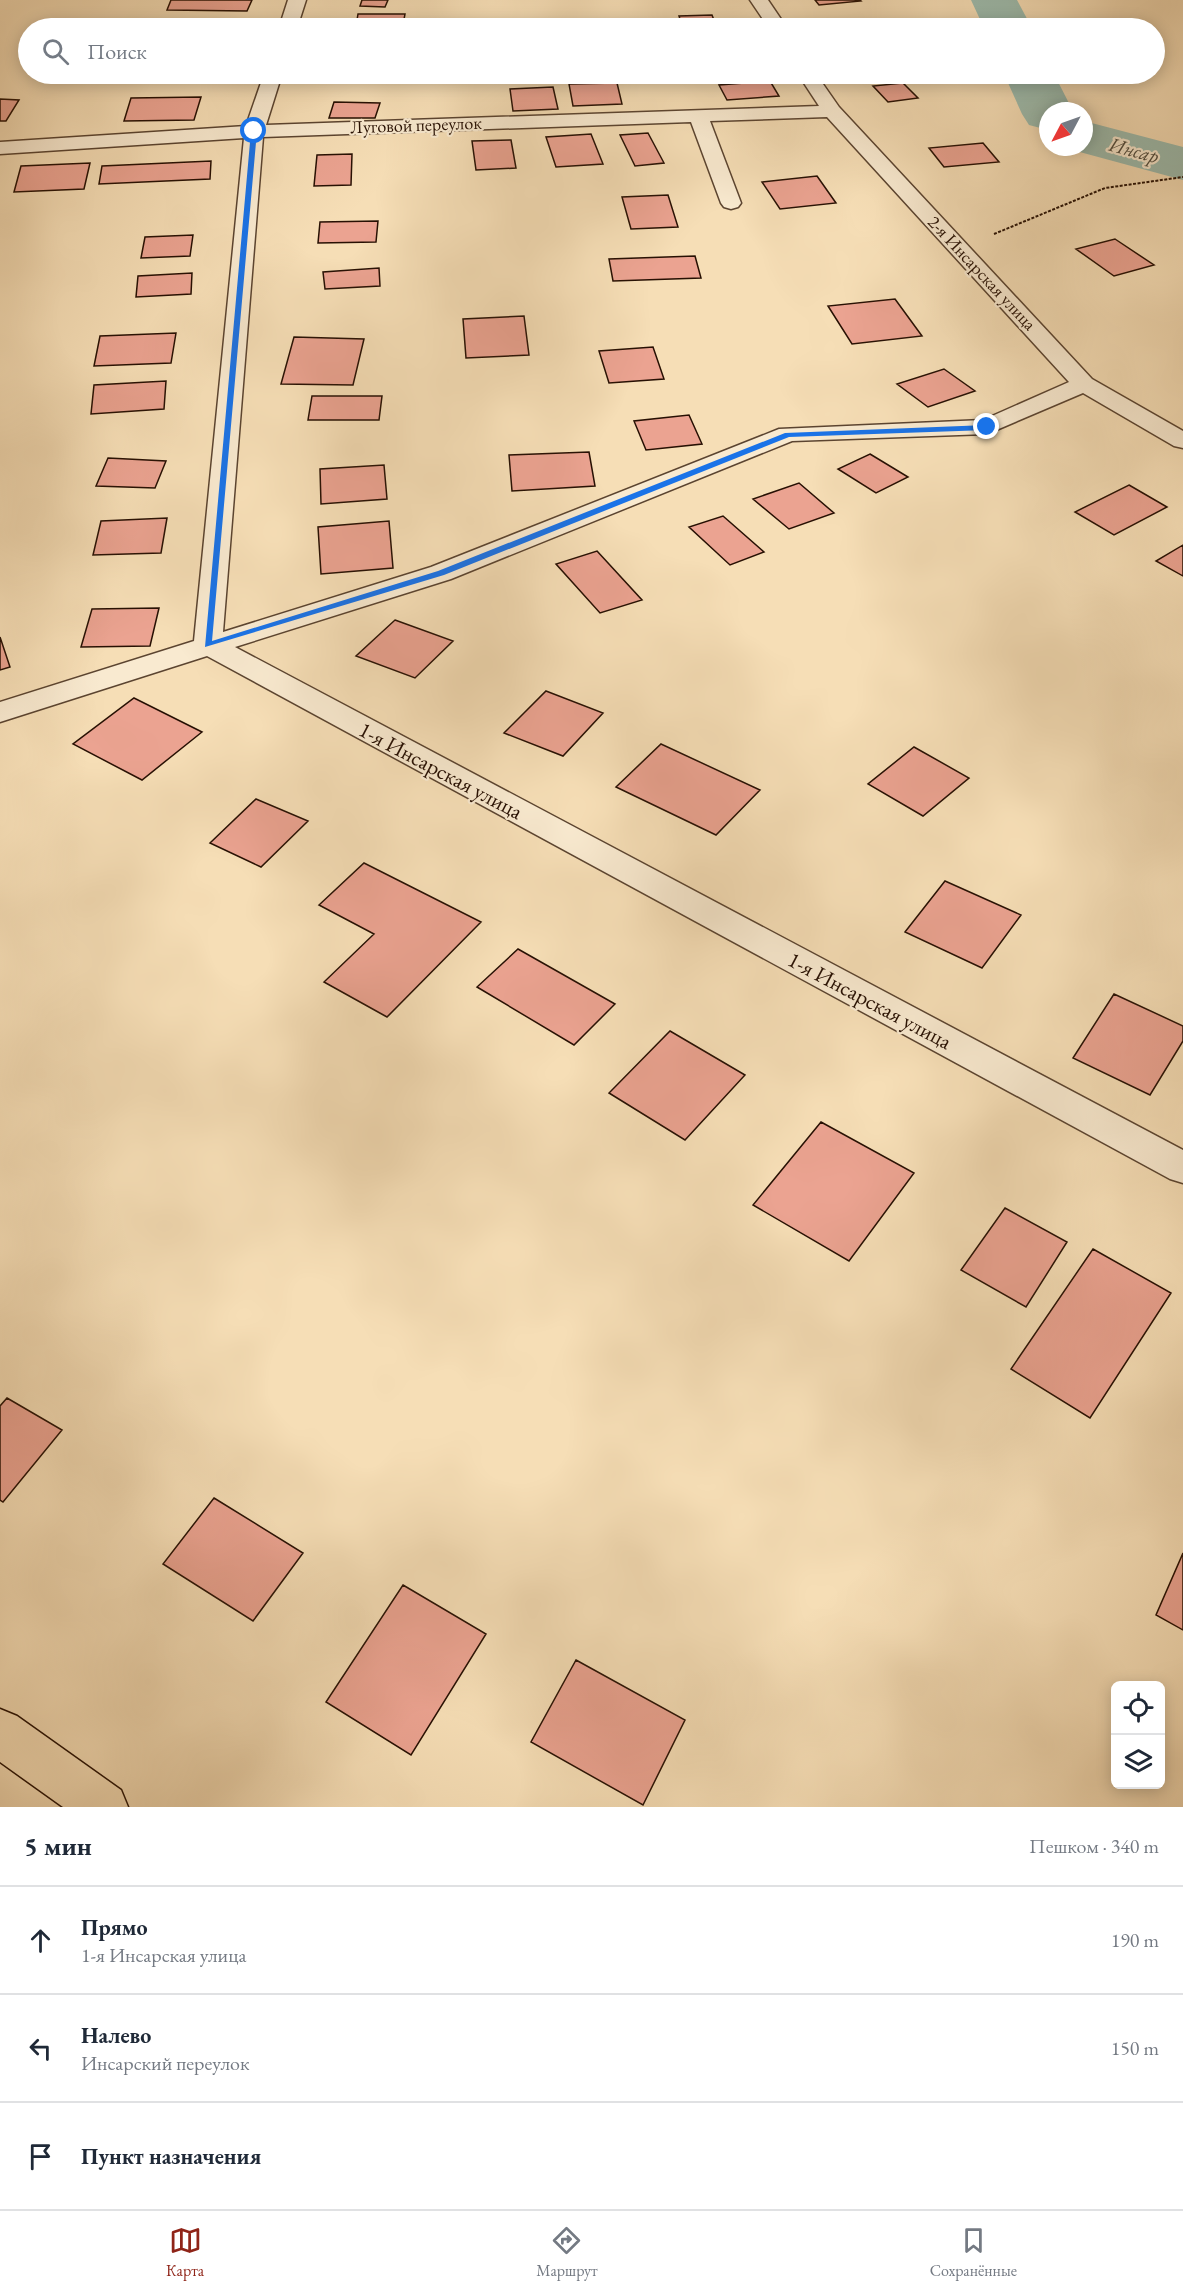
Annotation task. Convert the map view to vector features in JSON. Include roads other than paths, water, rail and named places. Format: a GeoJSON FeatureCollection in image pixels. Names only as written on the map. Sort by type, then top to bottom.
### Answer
{"type":"FeatureCollection","features":[{"type":"Feature","properties":{"kind":"main road"},"geometry":{"type":"LineString","coordinates":[[0,1733],[104,1807]]}},
{"type":"Feature","properties":{"kind":"street"},"geometry":{"type":"LineString","coordinates":[[291,18],[297,0]]}},
{"type":"Feature","properties":{"kind":"street"},"geometry":{"type":"LineString","coordinates":[[759,0],[771,18]]}},
{"type":"Feature","properties":{"kind":"street"},"geometry":{"type":"LineString","coordinates":[[208,645],[254,131],[270,84]]}},
{"type":"Feature","properties":{"kind":"street","name":"2-я Инсарская улица"},"geometry":{"type":"LineString","coordinates":[[814,84],[832,111],[1084,384],[1183,441]]}},
{"type":"Feature","properties":{"kind":"street","name":"Луговой переулок"},"geometry":{"type":"LineString","coordinates":[[0,148],[254,131],[832,111]]}},
{"type":"Feature","properties":{"kind":"street"},"geometry":{"type":"LineString","coordinates":[[698,115],[731,203]]}},
{"type":"Feature","properties":{"kind":"street"},"geometry":{"type":"LineString","coordinates":[[0,712],[441,573],[788,434],[987,427],[1084,384]]}},
{"type":"Feature","properties":{"kind":"street","name":"1-я Инсарская улица"},"geometry":{"type":"LineString","coordinates":[[208,645],[1183,1168]]}},
{"type":"Feature","properties":{"kind":"waterway","name":"Инсар"},"geometry":{"type":"LineString","coordinates":[[994,0],[1003,18]]}},
{"type":"Feature","properties":{"kind":"waterway","name":"Инсар"},"geometry":{"type":"LineString","coordinates":[[1034,84],[1042,102]]}},
{"type":"Feature","properties":{"kind":"waterway","name":"Инсар"},"geometry":{"type":"LineString","coordinates":[[1093,139],[1183,164]]}}]}
